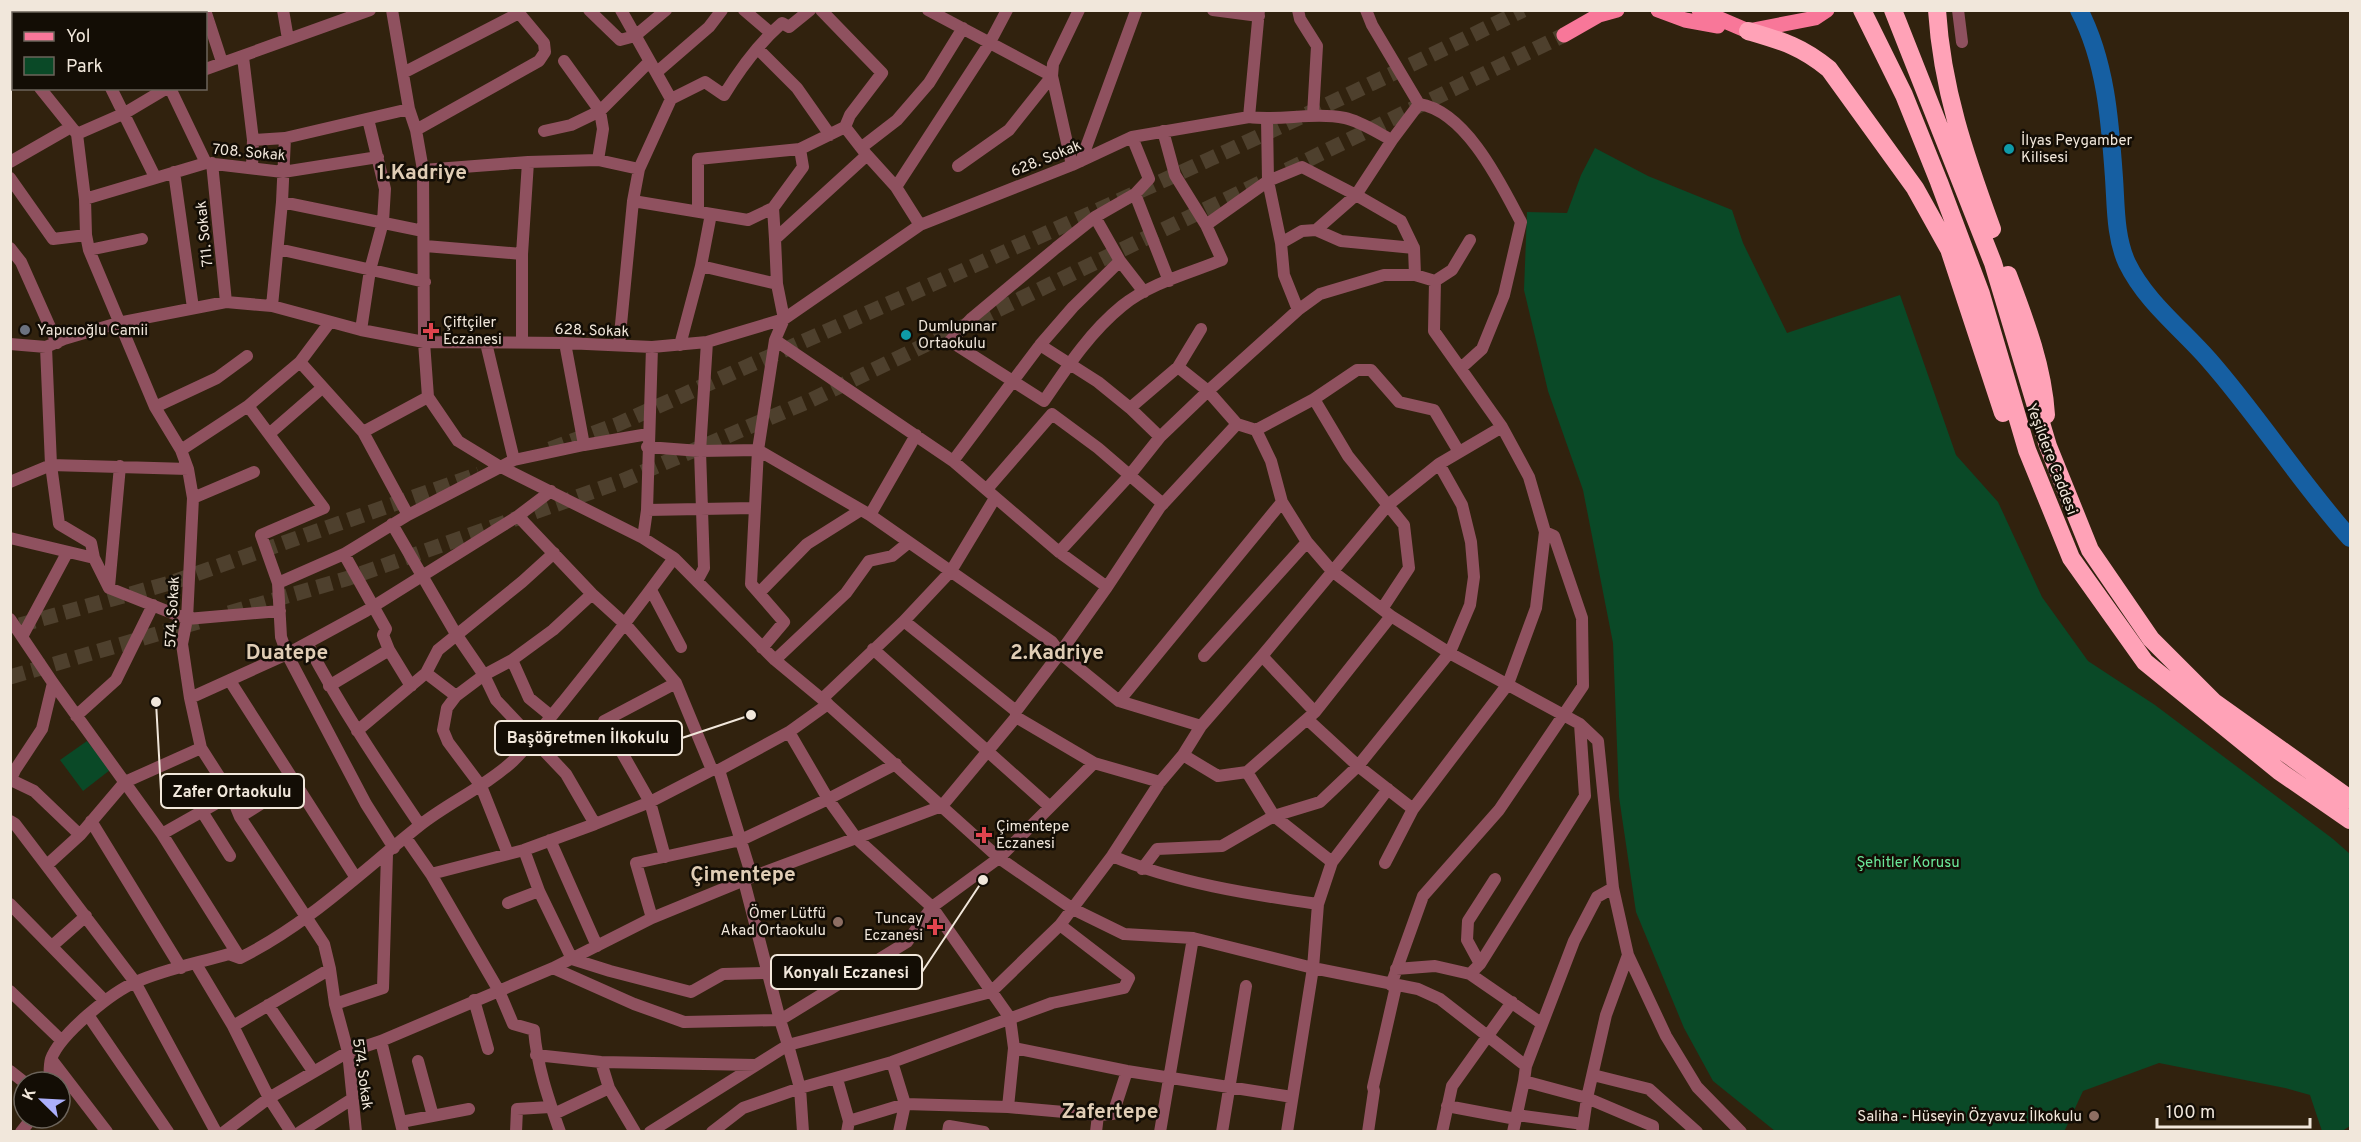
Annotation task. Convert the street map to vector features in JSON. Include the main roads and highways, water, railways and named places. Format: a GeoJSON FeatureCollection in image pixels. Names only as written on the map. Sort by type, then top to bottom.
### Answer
{"type":"FeatureCollection","features":[{"type":"Feature","properties":{"kind":"highway","name":"Yeşildere Caddesi"},"geometry":{"type":"LineString","coordinates":[[1862,10],[1904,95],[1939,182],[1981,294],[2027,450],[2071,558],[2145,662],[2278,771],[2350,820]]}},
{"type":"Feature","properties":{"kind":"highway","name":"Yeşildere Caddesi"},"geometry":{"type":"LineString","coordinates":[[1893,10],[1993,263],[2048,446],[2090,550],[2151,639],[2214,702],[2350,799]]}},
{"type":"Feature","properties":{"kind":"highway"},"geometry":{"type":"LineString","coordinates":[[1937,10],[1940,49],[1949,99],[2028,332],[2044,389],[2048,446]]}},
{"type":"Feature","properties":{"kind":"highway"},"geometry":{"type":"LineString","coordinates":[[1748,31],[1793,44],[1829,69],[1915,188],[1949,249],[2008,432],[2071,558]]}},
{"type":"Feature","properties":{"kind":"main road"},"geometry":{"type":"LineString","coordinates":[[1564,35],[1599,15],[1617,10]]}},
{"type":"Feature","properties":{"kind":"main road"},"geometry":{"type":"LineString","coordinates":[[1658,10],[1685,20],[1748,31],[1821,14]]}},
{"type":"Feature","properties":{"kind":"main road"},"geometry":{"type":"LineString","coordinates":[[1699,10],[1748,31]]}},
{"type":"Feature","properties":{"kind":"waterway"},"geometry":{"type":"LineString","coordinates":[[2079,10],[2095,50],[2105,92],[2111,135],[2117,221],[2120,243],[2127,263],[2144,290],[2209,360],[2350,538]]}},
{"type":"Feature","properties":{"kind":"tunnel"},"geometry":{"type":"LineString","coordinates":[[550,449],[616,425],[1071,222],[1298,118],[1523,10]]}},
{"type":"Feature","properties":{"kind":"tunnel"},"geometry":{"type":"LineString","coordinates":[[1287,170],[1564,35]]}},
{"type":"Feature","properties":{"kind":"tunnel"},"geometry":{"type":"LineString","coordinates":[[229,613],[349,578],[622,481],[809,401],[1260,183]]}},
{"type":"Feature","properties":{"kind":"tunnel"},"geometry":{"type":"LineString","coordinates":[[20,625],[173,582],[479,474]]}},
{"type":"Feature","properties":{"kind":"tunnel"},"geometry":{"type":"LineString","coordinates":[[10,677],[198,622]]}},
{"type":"Feature","properties":{"kind":"place","name":"İlyas Peygamber Kilisesi"},"geometry":{"type":"Point","coordinates":[2009,149]}},
{"type":"Feature","properties":{"kind":"place","name":"Yapıcıoğlu Camii"},"geometry":{"type":"Point","coordinates":[25,330]}},
{"type":"Feature","properties":{"kind":"place","name":"Çiftçiler Eczanesi"},"geometry":{"type":"Point","coordinates":[431,331]}},
{"type":"Feature","properties":{"kind":"place","name":"Dumlupınar Ortaokulu"},"geometry":{"type":"Point","coordinates":[906,335]}},
{"type":"Feature","properties":{"kind":"place","name":"Zafer Ortaokulu"},"geometry":{"type":"Point","coordinates":[156,702]}},
{"type":"Feature","properties":{"kind":"place","name":"Başöğretmen İlkokulu"},"geometry":{"type":"Point","coordinates":[751,715]}},
{"type":"Feature","properties":{"kind":"place","name":"Çimentepe Eczanesi"},"geometry":{"type":"Point","coordinates":[984,835]}},
{"type":"Feature","properties":{"kind":"place","name":"Konyalı Eczanesi"},"geometry":{"type":"Point","coordinates":[983,880]}},
{"type":"Feature","properties":{"kind":"place","name":"Ömer Lütfü Akad Ortaokulu"},"geometry":{"type":"Point","coordinates":[838,922]}},
{"type":"Feature","properties":{"kind":"place","name":"Tuncay Eczanesi"},"geometry":{"type":"Point","coordinates":[935,927]}},
{"type":"Feature","properties":{"kind":"place","name":"Saliha - Hüseyin Özyavuz İlkokulu"},"geometry":{"type":"Point","coordinates":[2094,1116]}},
{"type":"Feature","properties":{"kind":"district","name":"1.Kadriye"},"geometry":{"type":"Point","coordinates":[422,172]}},
{"type":"Feature","properties":{"kind":"district","name":"Duatepe"},"geometry":{"type":"Point","coordinates":[287,652]}},
{"type":"Feature","properties":{"kind":"district","name":"2.Kadriye"},"geometry":{"type":"Point","coordinates":[1057,652]}},
{"type":"Feature","properties":{"kind":"district","name":"Çimentepe"},"geometry":{"type":"Point","coordinates":[743,874]}},
{"type":"Feature","properties":{"kind":"district","name":"Zafertepe"},"geometry":{"type":"Point","coordinates":[1110,1111]}},
{"type":"Feature","properties":{"kind":"park label","name":"Şehitler Korusu"},"geometry":{"type":"Point","coordinates":[1908,862]}}]}
